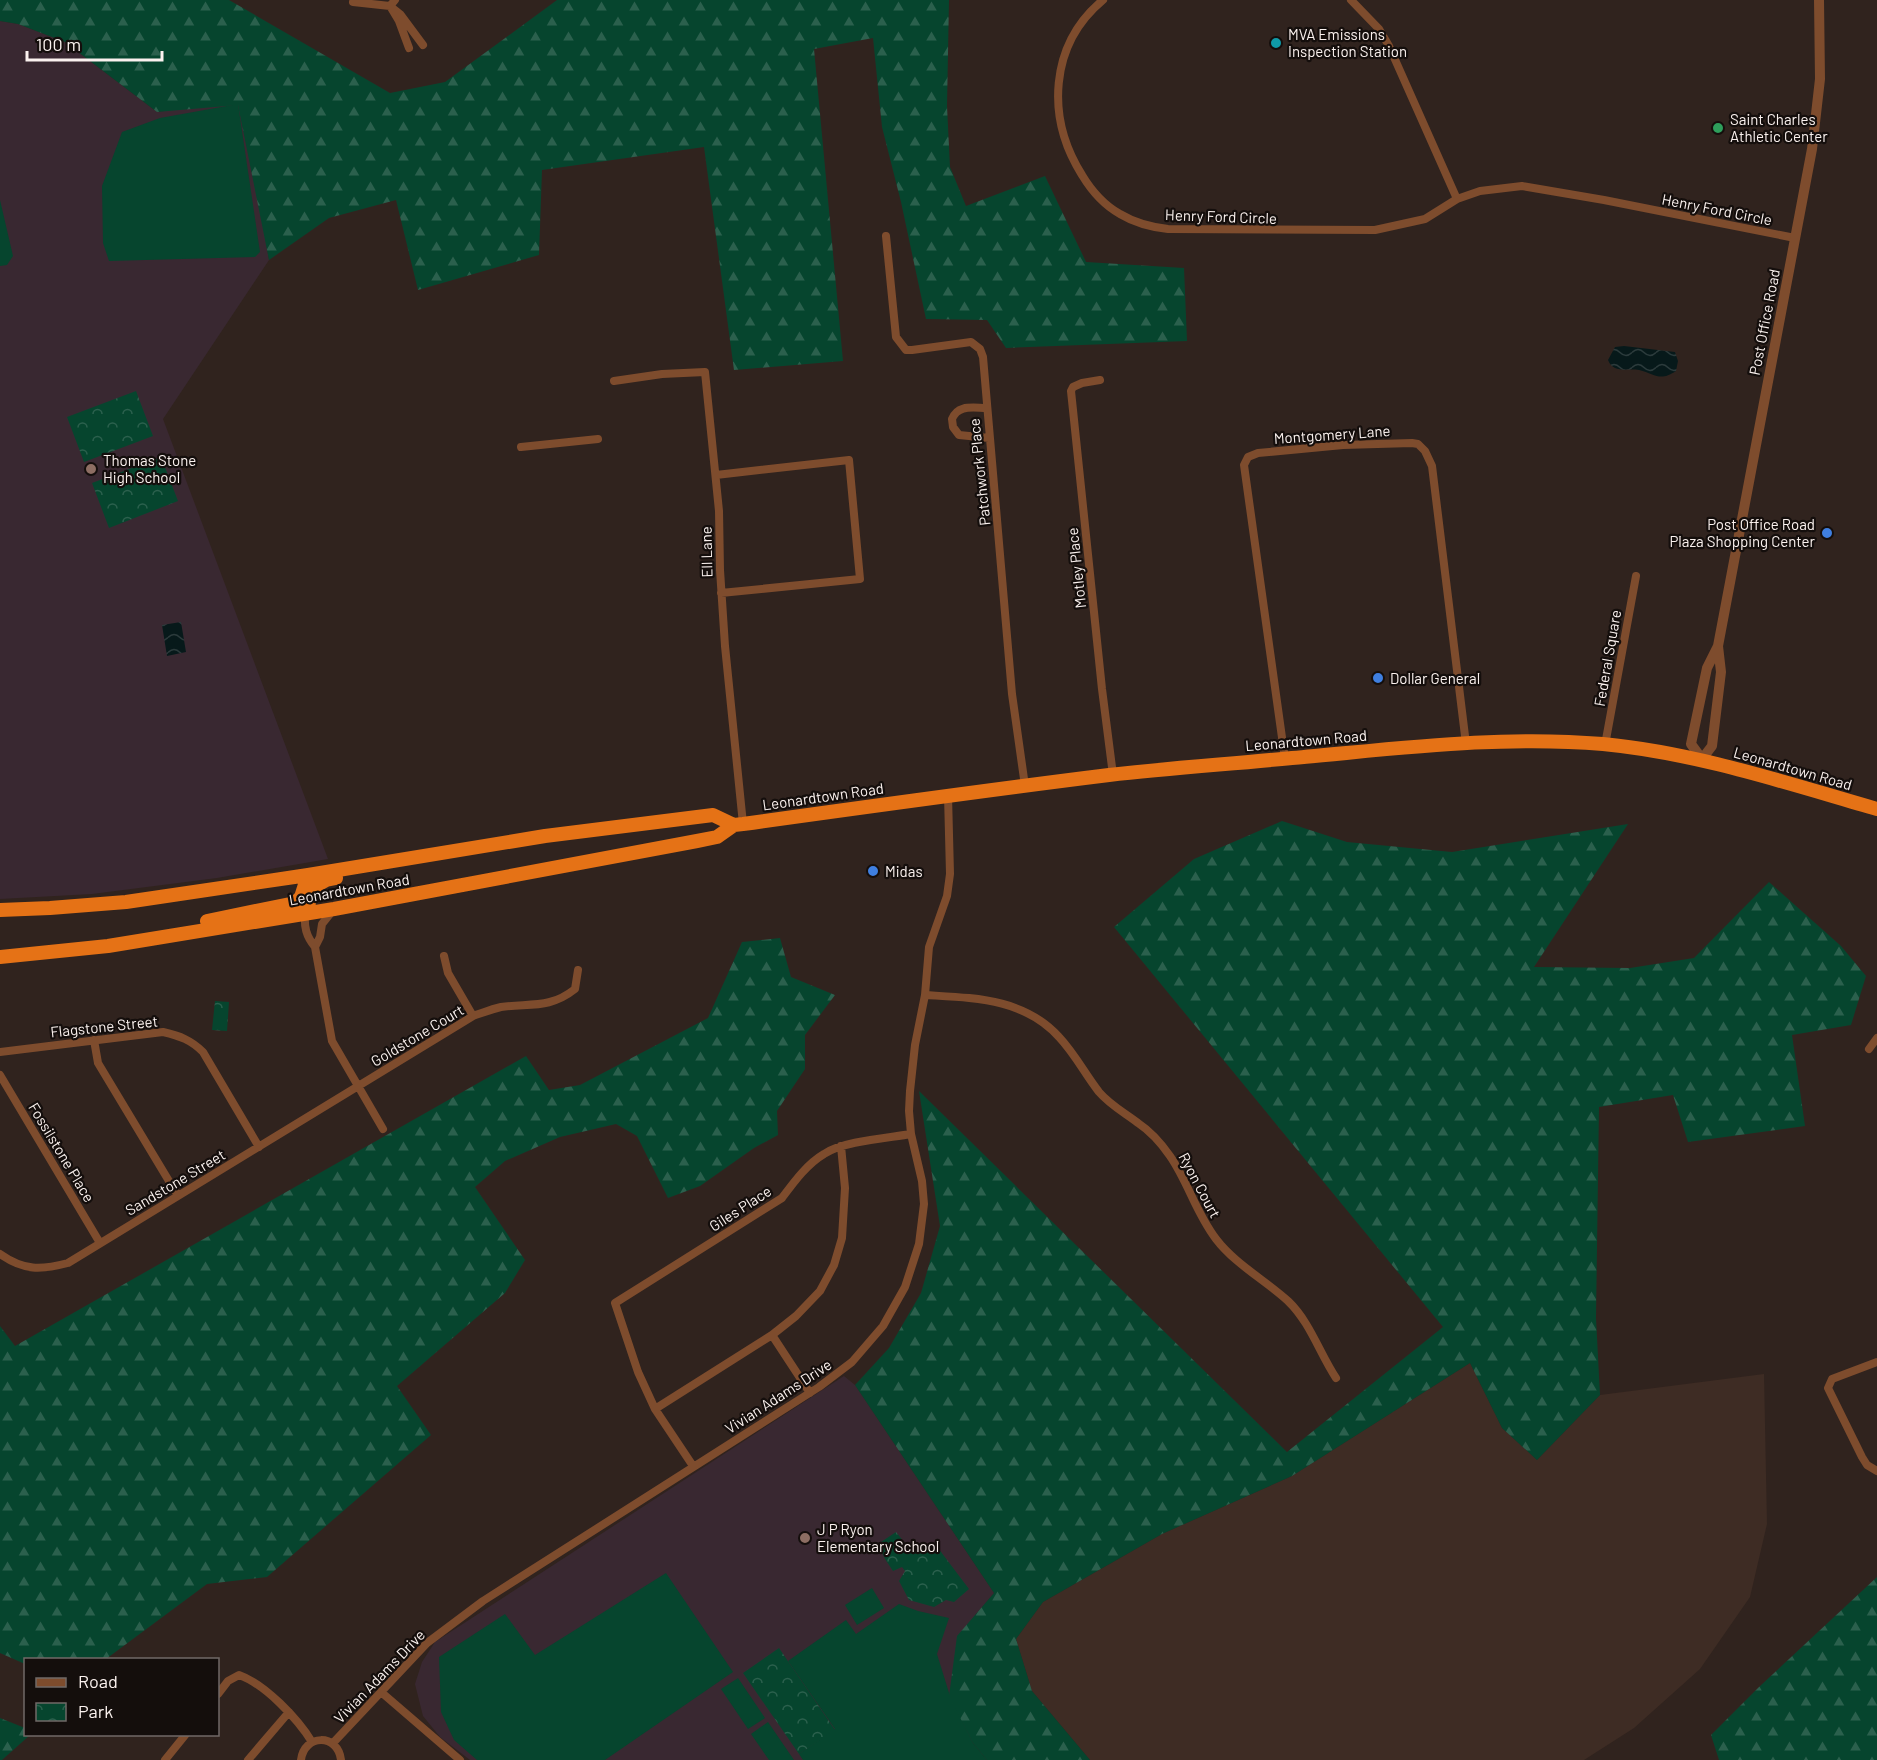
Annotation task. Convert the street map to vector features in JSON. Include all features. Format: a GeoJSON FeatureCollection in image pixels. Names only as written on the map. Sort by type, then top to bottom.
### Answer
{"type":"FeatureCollection","features":[{"type":"Feature","properties":{"kind":"highway","name":"Leonardtown Road"},"geometry":{"type":"LineString","coordinates":[[0,957],[97,948],[334,909],[717,837],[739,824],[1113,775],[1419,746],[1542,741],[1605,745],[1702,759],[1877,809]]}},
{"type":"Feature","properties":{"kind":"highway","name":"Leonardtown Road"},"geometry":{"type":"LineString","coordinates":[[0,910],[126,902],[308,876],[545,836],[713,815],[739,824]]}},
{"type":"Feature","properties":{"kind":"highway"},"geometry":{"type":"LineString","coordinates":[[304,913],[315,886],[326,880],[357,875],[383,862]]}},
{"type":"Feature","properties":{"kind":"highway"},"geometry":{"type":"LineString","coordinates":[[185,934],[203,921],[295,903],[301,897],[308,876]]}},
{"type":"Feature","properties":{"kind":"street","name":"Henry Ford Circle"},"geometry":{"type":"LineString","coordinates":[[1103,0],[1086,16],[1067,48],[1058,83],[1057,100],[1061,132],[1072,159],[1089,187],[1118,213],[1143,225],[1168,229],[1376,231],[1425,219],[1457,199],[1480,192],[1523,186],[1795,238]]}},
{"type":"Feature","properties":{"kind":"street"},"geometry":{"type":"LineString","coordinates":[[1351,0],[1374,23],[1389,46],[1457,199]]}},
{"type":"Feature","properties":{"kind":"street","name":"Post Office Road"},"geometry":{"type":"LineString","coordinates":[[1718,646],[1707,668],[1691,744],[1702,759],[1712,746],[1720,672],[1718,646],[1810,160],[1820,79],[1819,0]]}},
{"type":"Feature","properties":{"kind":"street"},"geometry":{"type":"LineString","coordinates":[[353,2],[392,3]]}},
{"type":"Feature","properties":{"kind":"street"},"geometry":{"type":"LineString","coordinates":[[392,3],[423,45]]}},
{"type":"Feature","properties":{"kind":"street"},"geometry":{"type":"LineString","coordinates":[[392,3],[409,48]]}},
{"type":"Feature","properties":{"kind":"street","name":"Patchwork Place"},"geometry":{"type":"LineString","coordinates":[[886,236],[894,322],[899,343],[906,350],[912,350],[971,342],[980,349],[983,357],[1012,694],[1025,786]]}},
{"type":"Feature","properties":{"kind":"street","name":"Ell Lane"},"geometry":{"type":"LineString","coordinates":[[614,381],[662,374],[705,372],[716,475],[721,593],[739,824]]}},
{"type":"Feature","properties":{"kind":"street","name":"Motley Place"},"geometry":{"type":"LineString","coordinates":[[1100,381],[1082,382],[1073,387],[1071,391],[1113,775]]}},
{"type":"Feature","properties":{"kind":"street"},"geometry":{"type":"LineString","coordinates":[[987,408],[963,408],[958,410],[952,419],[953,427],[959,435],[989,438]]}},
{"type":"Feature","properties":{"kind":"street"},"geometry":{"type":"LineString","coordinates":[[521,447],[598,439]]}},
{"type":"Feature","properties":{"kind":"street","name":"Montgomery Lane"},"geometry":{"type":"LineString","coordinates":[[1285,759],[1244,465],[1248,457],[1258,453],[1339,446],[1397,442],[1418,444],[1425,450],[1432,466],[1466,744]]}},
{"type":"Feature","properties":{"kind":"street"},"geometry":{"type":"LineString","coordinates":[[716,475],[849,460],[860,579],[721,593]]}},
{"type":"Feature","properties":{"kind":"street","name":"Federal Square"},"geometry":{"type":"LineString","coordinates":[[1605,745],[1636,576]]}},
{"type":"Feature","properties":{"kind":"street","name":"Vivian Adams Drive"},"geometry":{"type":"LineString","coordinates":[[333,1743],[427,1643],[483,1601],[810,1394],[852,1362],[884,1326],[905,1287],[919,1244],[924,1204],[920,1172],[911,1134],[910,1091],[915,1045],[925,995],[929,947],[947,896],[950,874],[948,795]]}},
{"type":"Feature","properties":{"kind":"street"},"geometry":{"type":"LineString","coordinates":[[315,947],[320,937],[322,924],[334,909]]}},
{"type":"Feature","properties":{"kind":"street"},"geometry":{"type":"LineString","coordinates":[[304,913],[306,933],[315,947],[332,1041],[383,1130]]}},
{"type":"Feature","properties":{"kind":"street"},"geometry":{"type":"LineString","coordinates":[[444,956],[448,973],[473,1016]]}},
{"type":"Feature","properties":{"kind":"street","name":"Goldstone Court"},"geometry":{"type":"LineString","coordinates":[[358,1087],[473,1016],[498,1008],[552,1003],[562,999],[575,989],[578,970]]}},
{"type":"Feature","properties":{"kind":"street","name":"Ryon Court"},"geometry":{"type":"LineString","coordinates":[[925,995],[965,997],[1013,1006],[1044,1022],[1059,1036],[1105,1098],[1151,1133],[1170,1156],[1196,1208],[1217,1240],[1289,1302],[1301,1317],[1336,1378]]}},
{"type":"Feature","properties":{"kind":"street","name":"Flagstone Street"},"geometry":{"type":"LineString","coordinates":[[0,1052],[163,1032],[183,1037],[194,1043],[203,1053],[259,1147]]}},
{"type":"Feature","properties":{"kind":"street"},"geometry":{"type":"LineString","coordinates":[[1869,1049],[1877,1038]]}},
{"type":"Feature","properties":{"kind":"street"},"geometry":{"type":"LineString","coordinates":[[94,1040],[98,1063],[178,1196]]}},
{"type":"Feature","properties":{"kind":"street","name":"Fossilstone Place"},"geometry":{"type":"LineString","coordinates":[[0,1075],[100,1243]]}},
{"type":"Feature","properties":{"kind":"street","name":"Sandstone Street"},"geometry":{"type":"LineString","coordinates":[[0,1254],[14,1263],[32,1268],[46,1268],[68,1263],[358,1087]]}},
{"type":"Feature","properties":{"kind":"street","name":"Giles Place"},"geometry":{"type":"LineString","coordinates":[[655,1409],[638,1372],[615,1303],[782,1198],[798,1177],[824,1153],[841,1146],[911,1134]]}},
{"type":"Feature","properties":{"kind":"street"},"geometry":{"type":"LineString","coordinates":[[693,1466],[655,1409],[772,1335],[796,1316],[820,1291],[834,1265],[842,1238],[845,1188],[841,1146]]}},
{"type":"Feature","properties":{"kind":"street"},"geometry":{"type":"LineString","coordinates":[[772,1335],[810,1394]]}},
{"type":"Feature","properties":{"kind":"street"},"geometry":{"type":"LineString","coordinates":[[1877,1362],[1832,1379],[1828,1388],[1862,1457],[1867,1465],[1877,1471]]}},
{"type":"Feature","properties":{"kind":"street"},"geometry":{"type":"LineString","coordinates":[[219,1693],[228,1681],[239,1675],[249,1678],[289,1712],[312,1742]]}},
{"type":"Feature","properties":{"kind":"street"},"geometry":{"type":"LineString","coordinates":[[381,1692],[460,1760]]}},
{"type":"Feature","properties":{"kind":"street"},"geometry":{"type":"LineString","coordinates":[[248,1760],[289,1712]]}},
{"type":"Feature","properties":{"kind":"street"},"geometry":{"type":"LineString","coordinates":[[165,1760],[184,1736]]}},
{"type":"Feature","properties":{"kind":"street"},"geometry":{"type":"LineString","coordinates":[[301,1760],[304,1748],[312,1742],[323,1739],[338,1748],[341,1760]]}},
{"type":"Feature","properties":{"kind":"shaded area","name":"Thomas Stone High School"},"geometry":{"type":"Polygon","coordinates":[[[0,21],[18,24],[65,42],[157,112],[242,99],[269,260],[163,419],[328,859],[217,878],[92,894],[0,899],[0,21]]]}},
{"type":"Feature","properties":{"kind":"shaded area"},"geometry":{"type":"Polygon","coordinates":[[[1470,1363],[1502,1428],[1537,1460],[1600,1395],[1764,1374],[1767,1524],[1750,1597],[1700,1669],[1634,1728],[1584,1760],[1090,1760],[1032,1691],[1016,1639],[1043,1602],[1162,1534],[1292,1476],[1470,1363]]]}},
{"type":"Feature","properties":{"kind":"shaded area"},"geometry":{"type":"Polygon","coordinates":[[[844,1376],[855,1385],[994,1593],[957,1637],[973,1743],[987,1760],[470,1760],[440,1737],[423,1716],[415,1684],[422,1662],[435,1642],[844,1376]]]}},
{"type":"Feature","properties":{"kind":"green space"},"geometry":{"type":"Polygon","coordinates":[[[0,0],[229,0],[390,93],[445,82],[557,0],[949,0],[947,106],[950,167],[966,206],[1045,176],[1086,262],[1184,268],[1187,341],[1006,348],[987,320],[926,319],[882,127],[873,38],[814,49],[843,361],[734,370],[704,147],[542,170],[539,255],[418,290],[396,200],[329,218],[269,260],[238,105],[157,112],[65,42],[18,24],[0,21],[0,0]]]}},
{"type":"Feature","properties":{"kind":"green space"},"geometry":{"type":"Polygon","coordinates":[[[238,104],[260,252],[255,257],[109,261],[103,243],[102,186],[122,132],[160,118],[238,104]]]}},
{"type":"Feature","properties":{"kind":"green space"},"geometry":{"type":"Polygon","coordinates":[[[0,200],[13,256],[7,265],[0,266],[0,200]]]}},
{"type":"Feature","properties":{"kind":"green space"},"geometry":{"type":"Polygon","coordinates":[[[136,391],[153,436],[84,462],[67,417],[136,391]]]}},
{"type":"Feature","properties":{"kind":"green space"},"geometry":{"type":"Polygon","coordinates":[[[161,457],[178,501],[109,528],[92,483],[161,457]]]}},
{"type":"Feature","properties":{"kind":"green space"},"geometry":{"type":"Polygon","coordinates":[[[1282,821],[1347,842],[1452,852],[1628,824],[1534,967],[1630,968],[1694,958],[1769,882],[1841,946],[1866,976],[1851,1025],[1792,1035],[1805,1126],[1688,1142],[1673,1095],[1599,1107],[1596,1318],[1600,1395],[1537,1460],[1502,1428],[1470,1363],[1292,1476],[1162,1534],[1043,1602],[1016,1639],[1032,1691],[1090,1760],[987,1760],[973,1743],[949,1696],[957,1636],[994,1593],[855,1385],[889,1348],[921,1293],[940,1226],[919,1091],[1287,1452],[1443,1327],[1114,927],[1194,859],[1282,821]]]}},
{"type":"Feature","properties":{"kind":"green space"},"geometry":{"type":"Polygon","coordinates":[[[780,938],[791,977],[835,995],[805,1035],[805,1069],[777,1111],[778,1135],[754,1148],[700,1186],[668,1198],[637,1136],[616,1124],[560,1137],[505,1161],[475,1187],[525,1260],[505,1293],[397,1386],[431,1435],[267,1577],[207,1584],[107,1658],[24,1658],[24,1664],[0,1653],[0,1326],[15,1346],[526,1056],[549,1090],[580,1085],[708,1018],[742,942],[780,938]]]}},
{"type":"Feature","properties":{"kind":"green space"},"geometry":{"type":"Polygon","coordinates":[[[215,1001],[229,1002],[227,1031],[212,1030],[215,1001]]]}},
{"type":"Feature","properties":{"kind":"green space"},"geometry":{"type":"Polygon","coordinates":[[[896,1532],[908,1547],[935,1544],[969,1589],[954,1602],[946,1600],[934,1607],[909,1600],[899,1581],[905,1571],[902,1567],[893,1571],[878,1544],[896,1532]]]}},
{"type":"Feature","properties":{"kind":"green space"},"geometry":{"type":"Polygon","coordinates":[[[666,1573],[733,1672],[605,1760],[477,1760],[454,1740],[441,1712],[439,1657],[505,1614],[535,1655],[666,1573]]]}},
{"type":"Feature","properties":{"kind":"green space"},"geometry":{"type":"Polygon","coordinates":[[[1877,1577],[1877,1760],[1719,1760],[1711,1735],[1877,1577]]]}},
{"type":"Feature","properties":{"kind":"green space"},"geometry":{"type":"Polygon","coordinates":[[[872,1588],[884,1608],[857,1625],[845,1605],[872,1588]]]}},
{"type":"Feature","properties":{"kind":"green space"},"geometry":{"type":"Polygon","coordinates":[[[899,1604],[949,1618],[937,1654],[950,1696],[973,1743],[987,1760],[803,1760],[799,1754],[835,1729],[788,1661],[846,1620],[856,1634],[899,1604]]]}},
{"type":"Feature","properties":{"kind":"green space"},"geometry":{"type":"Polygon","coordinates":[[[779,1648],[835,1730],[799,1754],[743,1673],[779,1648]]]}},
{"type":"Feature","properties":{"kind":"green space"},"geometry":{"type":"Polygon","coordinates":[[[738,1678],[765,1718],[748,1729],[721,1689],[738,1678]]]}},
{"type":"Feature","properties":{"kind":"green space"},"geometry":{"type":"Polygon","coordinates":[[[0,1718],[24,1728],[24,1736],[29,1736],[0,1760],[0,1718]]]}},
{"type":"Feature","properties":{"kind":"green space"},"geometry":{"type":"Polygon","coordinates":[[[768,1722],[794,1760],[769,1760],[751,1734],[768,1722]]]}},
{"type":"Feature","properties":{"kind":"water"},"geometry":{"type":"Polygon","coordinates":[[[1615,347],[1675,352],[1678,361],[1676,371],[1661,377],[1639,370],[1617,369],[1608,360],[1615,347]]]}},
{"type":"Feature","properties":{"kind":"water"},"geometry":{"type":"Polygon","coordinates":[[[181,622],[186,652],[167,656],[162,625],[181,622]]]}},
{"type":"Feature","properties":{"kind":"place","name":"MVA Emissions Inspection Station"},"geometry":{"type":"Point","coordinates":[1276,43]}},
{"type":"Feature","properties":{"kind":"place","name":"Saint Charles Athletic Center"},"geometry":{"type":"Point","coordinates":[1718,128]}},
{"type":"Feature","properties":{"kind":"place","name":"Thomas Stone High School"},"geometry":{"type":"Point","coordinates":[91,469]}},
{"type":"Feature","properties":{"kind":"place","name":"Post Office Road Plaza Shopping Center"},"geometry":{"type":"Point","coordinates":[1827,533]}},
{"type":"Feature","properties":{"kind":"place","name":"Dollar General"},"geometry":{"type":"Point","coordinates":[1378,678]}},
{"type":"Feature","properties":{"kind":"place","name":"Midas"},"geometry":{"type":"Point","coordinates":[873,871]}},
{"type":"Feature","properties":{"kind":"place","name":"J P Ryon Elementary School"},"geometry":{"type":"Point","coordinates":[805,1538]}}]}
